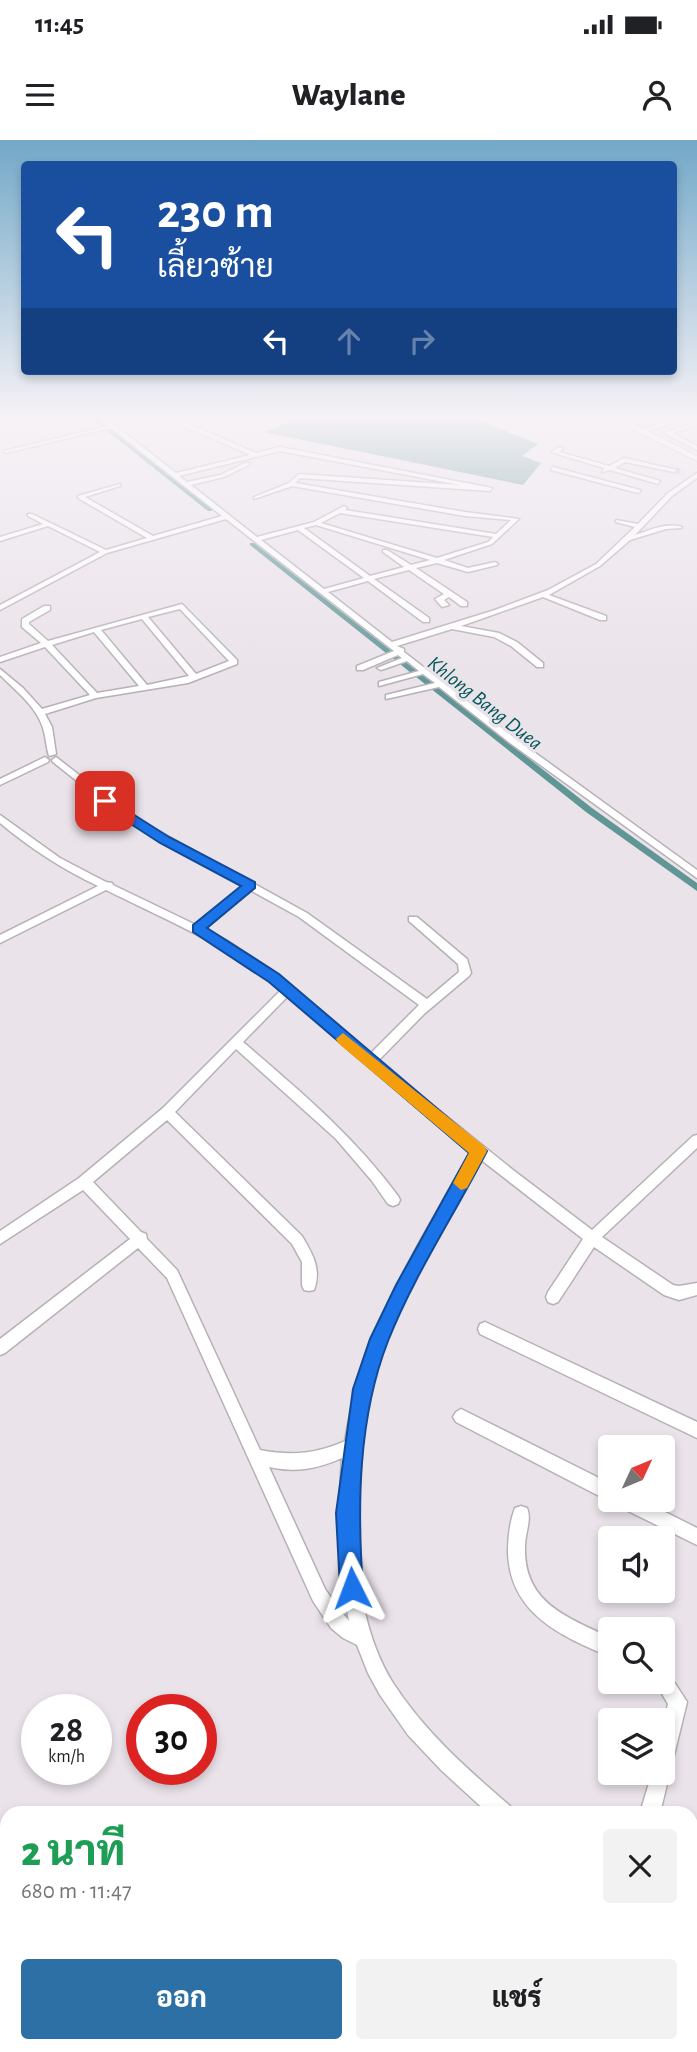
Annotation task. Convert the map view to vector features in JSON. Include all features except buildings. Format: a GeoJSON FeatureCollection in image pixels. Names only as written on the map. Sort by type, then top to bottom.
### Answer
{"type":"FeatureCollection","features":[{"type":"Feature","properties":{"kind":"street"},"geometry":{"type":"LineString","coordinates":[[93,504],[152,538]]}},
{"type":"Feature","properties":{"kind":"street"},"geometry":{"type":"LineString","coordinates":[[214,504],[436,685],[697,875]]}},
{"type":"Feature","properties":{"kind":"street"},"geometry":{"type":"LineString","coordinates":[[257,540],[316,523],[347,504]]}},
{"type":"Feature","properties":{"kind":"street"},"geometry":{"type":"LineString","coordinates":[[323,591],[439,560],[490,543],[516,518],[465,514],[406,504]]}},
{"type":"Feature","properties":{"kind":"street"},"geometry":{"type":"LineString","coordinates":[[627,540],[634,525],[658,504]]}},
{"type":"Feature","properties":{"kind":"street"},"geometry":{"type":"LineString","coordinates":[[340,511],[498,536]]}},
{"type":"Feature","properties":{"kind":"street"},"geometry":{"type":"LineString","coordinates":[[30,515],[106,552]]}},
{"type":"Feature","properties":{"kind":"street"},"geometry":{"type":"LineString","coordinates":[[0,608],[106,552],[229,516]]}},
{"type":"Feature","properties":{"kind":"street"},"geometry":{"type":"LineString","coordinates":[[435,526],[439,519],[437,517]]}},
{"type":"Feature","properties":{"kind":"street"},"geometry":{"type":"LineString","coordinates":[[470,532],[475,518]]}},
{"type":"Feature","properties":{"kind":"street"},"geometry":{"type":"LineString","coordinates":[[618,521],[634,525]]}},
{"type":"Feature","properties":{"kind":"street"},"geometry":{"type":"LineString","coordinates":[[316,523],[473,571],[495,564]]}},
{"type":"Feature","properties":{"kind":"street"},"geometry":{"type":"LineString","coordinates":[[0,539],[48,524]]}},
{"type":"Feature","properties":{"kind":"street"},"geometry":{"type":"LineString","coordinates":[[381,668],[451,625],[541,594],[594,567],[627,540],[665,527],[679,527]]}},
{"type":"Feature","properties":{"kind":"street"},"geometry":{"type":"LineString","coordinates":[[299,528],[426,620]]}},
{"type":"Feature","properties":{"kind":"street"},"geometry":{"type":"LineString","coordinates":[[385,551],[464,604]]}},
{"type":"Feature","properties":{"kind":"street"},"geometry":{"type":"LineString","coordinates":[[445,605],[439,599],[449,594]]}},
{"type":"Feature","properties":{"kind":"street"},"geometry":{"type":"LineString","coordinates":[[541,594],[603,618]]}},
{"type":"Feature","properties":{"kind":"street"},"geometry":{"type":"LineString","coordinates":[[0,660],[96,629],[186,607],[234,662],[231,666],[195,678],[95,696],[43,712]]}},
{"type":"Feature","properties":{"kind":"street"},"geometry":{"type":"LineString","coordinates":[[47,608],[24,623],[95,696]]}},
{"type":"Feature","properties":{"kind":"street"},"geometry":{"type":"LineString","coordinates":[[143,616],[195,678]]}},
{"type":"Feature","properties":{"kind":"street"},"geometry":{"type":"LineString","coordinates":[[451,625],[505,639],[540,665]]}},
{"type":"Feature","properties":{"kind":"street"},"geometry":{"type":"LineString","coordinates":[[96,629],[145,688]]}},
{"type":"Feature","properties":{"kind":"street"},"geometry":{"type":"LineString","coordinates":[[360,668],[399,655]]}},
{"type":"Feature","properties":{"kind":"street"},"geometry":{"type":"LineString","coordinates":[[0,671],[43,712],[52,739],[51,758]]}},
{"type":"Feature","properties":{"kind":"street"},"geometry":{"type":"LineString","coordinates":[[382,684],[421,673]]}},
{"type":"Feature","properties":{"kind":"street"},"geometry":{"type":"LineString","coordinates":[[389,697],[436,685]]}},
{"type":"Feature","properties":{"kind":"street"},"geometry":{"type":"LineString","coordinates":[[0,782],[51,758]]}},
{"type":"Feature","properties":{"kind":"street"},"geometry":{"type":"LineString","coordinates":[[51,758],[130,819],[339,938],[427,1005]]}},
{"type":"Feature","properties":{"kind":"street"},"geometry":{"type":"LineString","coordinates":[[0,818],[31,844],[198,929],[254,962],[478,1151],[591,1239],[669,1290],[679,1293],[697,1289]]}},
{"type":"Feature","properties":{"kind":"street"},"geometry":{"type":"LineString","coordinates":[[683,865],[697,857]]}},
{"type":"Feature","properties":{"kind":"street"},"geometry":{"type":"LineString","coordinates":[[83,895],[86,874]]}},
{"type":"Feature","properties":{"kind":"street"},"geometry":{"type":"LineString","coordinates":[[0,939],[83,895],[108,885]]}},
{"type":"Feature","properties":{"kind":"street"},"geometry":{"type":"LineString","coordinates":[[198,929],[250,885]]}},
{"type":"Feature","properties":{"kind":"street"},"geometry":{"type":"LineString","coordinates":[[370,1061],[427,1005],[463,978],[466,967],[413,919]]}},
{"type":"Feature","properties":{"kind":"street"},"geometry":{"type":"LineString","coordinates":[[0,1238],[84,1182],[167,1112],[287,990]]}},
{"type":"Feature","properties":{"kind":"street"},"geometry":{"type":"LineString","coordinates":[[236,1042],[346,1140],[375,1172],[393,1200]]}},
{"type":"Feature","properties":{"kind":"street"},"geometry":{"type":"LineString","coordinates":[[167,1112],[298,1240],[309,1261],[309,1285]]}},
{"type":"Feature","properties":{"kind":"street"},"geometry":{"type":"LineString","coordinates":[[553,1297],[591,1239],[697,1140]]}},
{"type":"Feature","properties":{"kind":"street"},"geometry":{"type":"LineString","coordinates":[[478,1151],[379,1339],[362,1389],[347,1513],[352,1588],[364,1639],[374,1667],[403,1713],[437,1756],[495,1806]]}},
{"type":"Feature","properties":{"kind":"street"},"geometry":{"type":"LineString","coordinates":[[84,1182],[141,1238],[172,1274],[332,1617],[349,1634],[364,1639]]}},
{"type":"Feature","properties":{"kind":"street"},"geometry":{"type":"LineString","coordinates":[[0,1348],[141,1238]]}},
{"type":"Feature","properties":{"kind":"street"},"geometry":{"type":"LineString","coordinates":[[485,1329],[697,1430]]}},
{"type":"Feature","properties":{"kind":"street"},"geometry":{"type":"LineString","coordinates":[[461,1417],[598,1486]]}},
{"type":"Feature","properties":{"kind":"street"},"geometry":{"type":"LineString","coordinates":[[258,1457],[303,1465],[318,1462],[354,1445]]}},
{"type":"Feature","properties":{"kind":"street"},"geometry":{"type":"LineString","coordinates":[[648,1512],[697,1537]]}},
{"type":"Feature","properties":{"kind":"street"},"geometry":{"type":"LineString","coordinates":[[521,1514],[516,1553],[523,1593],[534,1605],[598,1641]]}},
{"type":"Feature","properties":{"kind":"street"},"geometry":{"type":"LineString","coordinates":[[673,1694],[678,1702],[675,1715]]}},
{"type":"Feature","properties":{"kind":"street"},"geometry":{"type":"LineString","coordinates":[[652,1806],[658,1785]]}},
{"type":"Feature","properties":{"kind":"waterway","name":"Khlong Bang Duea"},"geometry":{"type":"LineString","coordinates":[[203,504],[210,510]]}},
{"type":"Feature","properties":{"kind":"waterway","name":"Khlong Bang Duea"},"geometry":{"type":"LineString","coordinates":[[252,544],[589,810],[697,888]]}},
{"type":"Feature","properties":{"kind":"slow traffic"},"geometry":{"type":"LineString","coordinates":[[343,1039],[478,1151],[461,1183]]}},
{"type":"Feature","properties":{"kind":"route"},"geometry":{"type":"LineString","coordinates":[[105,801],[164,840],[250,885],[198,929],[254,962],[478,1151],[402,1291],[379,1339],[362,1389],[347,1513],[352,1588]]}}]}
